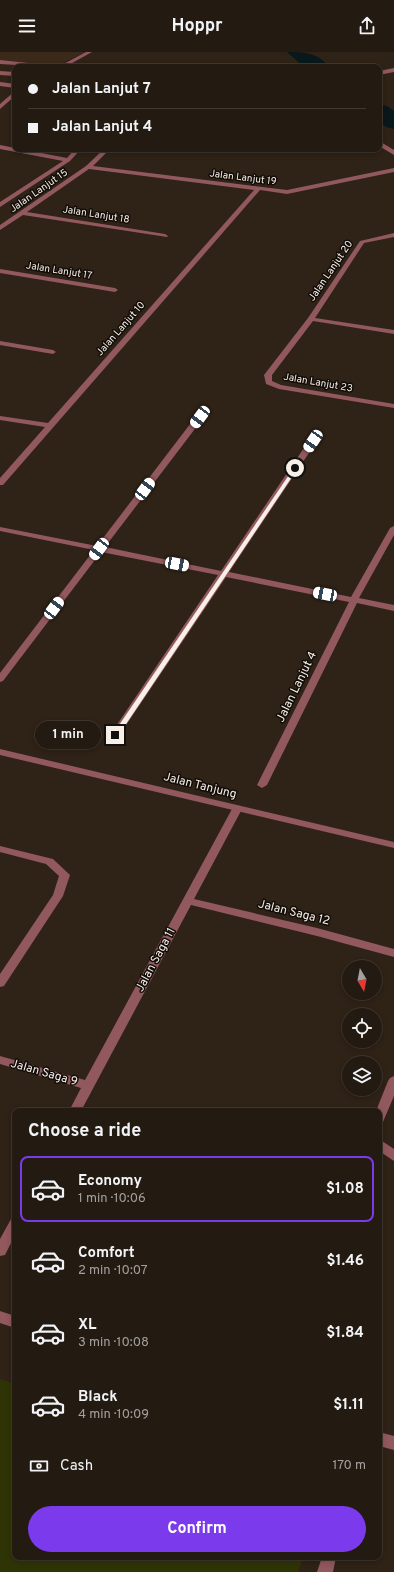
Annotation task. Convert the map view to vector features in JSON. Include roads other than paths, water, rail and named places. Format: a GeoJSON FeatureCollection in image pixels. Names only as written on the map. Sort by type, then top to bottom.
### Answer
{"type":"FeatureCollection","features":[{"type":"Feature","properties":{"kind":"street"},"geometry":{"type":"LineString","coordinates":[[67,64],[90,52]]}},
{"type":"Feature","properties":{"kind":"street"},"geometry":{"type":"LineString","coordinates":[[0,62],[19,64]]}},
{"type":"Feature","properties":{"kind":"street"},"geometry":{"type":"LineString","coordinates":[[382,72],[394,70]]}},
{"type":"Feature","properties":{"kind":"street"},"geometry":{"type":"LineString","coordinates":[[0,72],[12,74]]}},
{"type":"Feature","properties":{"kind":"street"},"geometry":{"type":"LineString","coordinates":[[0,84],[12,86]]}},
{"type":"Feature","properties":{"kind":"street"},"geometry":{"type":"LineString","coordinates":[[0,107],[12,96]]}},
{"type":"Feature","properties":{"kind":"street"},"geometry":{"type":"LineString","coordinates":[[382,145],[394,153]]}},
{"type":"Feature","properties":{"kind":"street"},"geometry":{"type":"LineString","coordinates":[[0,147],[12,149]]}},
{"type":"Feature","properties":{"kind":"street"},"geometry":{"type":"LineString","coordinates":[[26,152],[68,160]]}},
{"type":"Feature","properties":{"kind":"street"},"geometry":{"type":"LineString","coordinates":[[0,205],[68,160],[75,152]]}},
{"type":"Feature","properties":{"kind":"street","name":"Jalan Lanjut 15"},"geometry":{"type":"LineString","coordinates":[[0,228],[88,167],[104,152]]}},
{"type":"Feature","properties":{"kind":"street","name":"Jalan Lanjut 19"},"geometry":{"type":"LineString","coordinates":[[88,167],[277,192],[297,191],[394,170]]}},
{"type":"Feature","properties":{"kind":"street","name":"Jalan Lanjut 10"},"geometry":{"type":"LineString","coordinates":[[0,483],[258,189]]}},
{"type":"Feature","properties":{"kind":"street","name":"Jalan Lanjut 18"},"geometry":{"type":"LineString","coordinates":[[23,213],[165,236]]}},
{"type":"Feature","properties":{"kind":"street","name":"Jalan Lanjut 20"},"geometry":{"type":"LineString","coordinates":[[311,319],[362,242],[394,235]]}},
{"type":"Feature","properties":{"kind":"street","name":"Jalan Lanjut 17"},"geometry":{"type":"LineString","coordinates":[[0,271],[115,290]]}},
{"type":"Feature","properties":{"kind":"street"},"geometry":{"type":"LineString","coordinates":[[311,319],[394,332]]}},
{"type":"Feature","properties":{"kind":"street","name":"Jalan Lanjut 23"},"geometry":{"type":"LineString","coordinates":[[311,319],[268,375],[269,382],[279,387],[394,406]]}},
{"type":"Feature","properties":{"kind":"street"},"geometry":{"type":"LineString","coordinates":[[0,343],[53,352]]}},
{"type":"Feature","properties":{"kind":"street"},"geometry":{"type":"LineString","coordinates":[[0,679],[200,417]]}},
{"type":"Feature","properties":{"kind":"street"},"geometry":{"type":"LineString","coordinates":[[0,418],[50,426]]}},
{"type":"Feature","properties":{"kind":"street"},"geometry":{"type":"LineString","coordinates":[[115,735],[313,441]]}},
{"type":"Feature","properties":{"kind":"street","name":"Jalan Lanjut 4"},"geometry":{"type":"LineString","coordinates":[[262,785],[354,600],[394,528]]}},
{"type":"Feature","properties":{"kind":"street"},"geometry":{"type":"LineString","coordinates":[[0,529],[394,608]]}},
{"type":"Feature","properties":{"kind":"street","name":"Jalan Tanjung"},"geometry":{"type":"LineString","coordinates":[[0,752],[394,845]]}},
{"type":"Feature","properties":{"kind":"street","name":"Jalan Saga 11"},"geometry":{"type":"LineString","coordinates":[[77,1108],[237,809]]}},
{"type":"Feature","properties":{"kind":"street"},"geometry":{"type":"LineString","coordinates":[[0,849],[49,861],[65,874],[58,896],[0,983]]}},
{"type":"Feature","properties":{"kind":"street","name":"Jalan Saga 12"},"geometry":{"type":"LineString","coordinates":[[188,901],[317,932],[394,953]]}},
{"type":"Feature","properties":{"kind":"street","name":"Jalan Saga 9"},"geometry":{"type":"LineString","coordinates":[[0,1060],[89,1086]]}},
{"type":"Feature","properties":{"kind":"street"},"geometry":{"type":"LineString","coordinates":[[382,1111],[394,1081]]}},
{"type":"Feature","properties":{"kind":"street"},"geometry":{"type":"LineString","coordinates":[[382,1146],[394,1156]]}},
{"type":"Feature","properties":{"kind":"street"},"geometry":{"type":"LineString","coordinates":[[0,1252],[12,1229]]}},
{"type":"Feature","properties":{"kind":"street"},"geometry":{"type":"LineString","coordinates":[[0,1317],[12,1321]]}},
{"type":"Feature","properties":{"kind":"street"},"geometry":{"type":"LineString","coordinates":[[382,1439],[394,1443]]}},
{"type":"Feature","properties":{"kind":"street"},"geometry":{"type":"LineString","coordinates":[[325,1572],[328,1560]]}},
{"type":"Feature","properties":{"kind":"waterway"},"geometry":{"type":"LineString","coordinates":[[297,52],[314,64]]}},
{"type":"Feature","properties":{"kind":"waterway"},"geometry":{"type":"LineString","coordinates":[[382,113],[394,122]]}}]}
